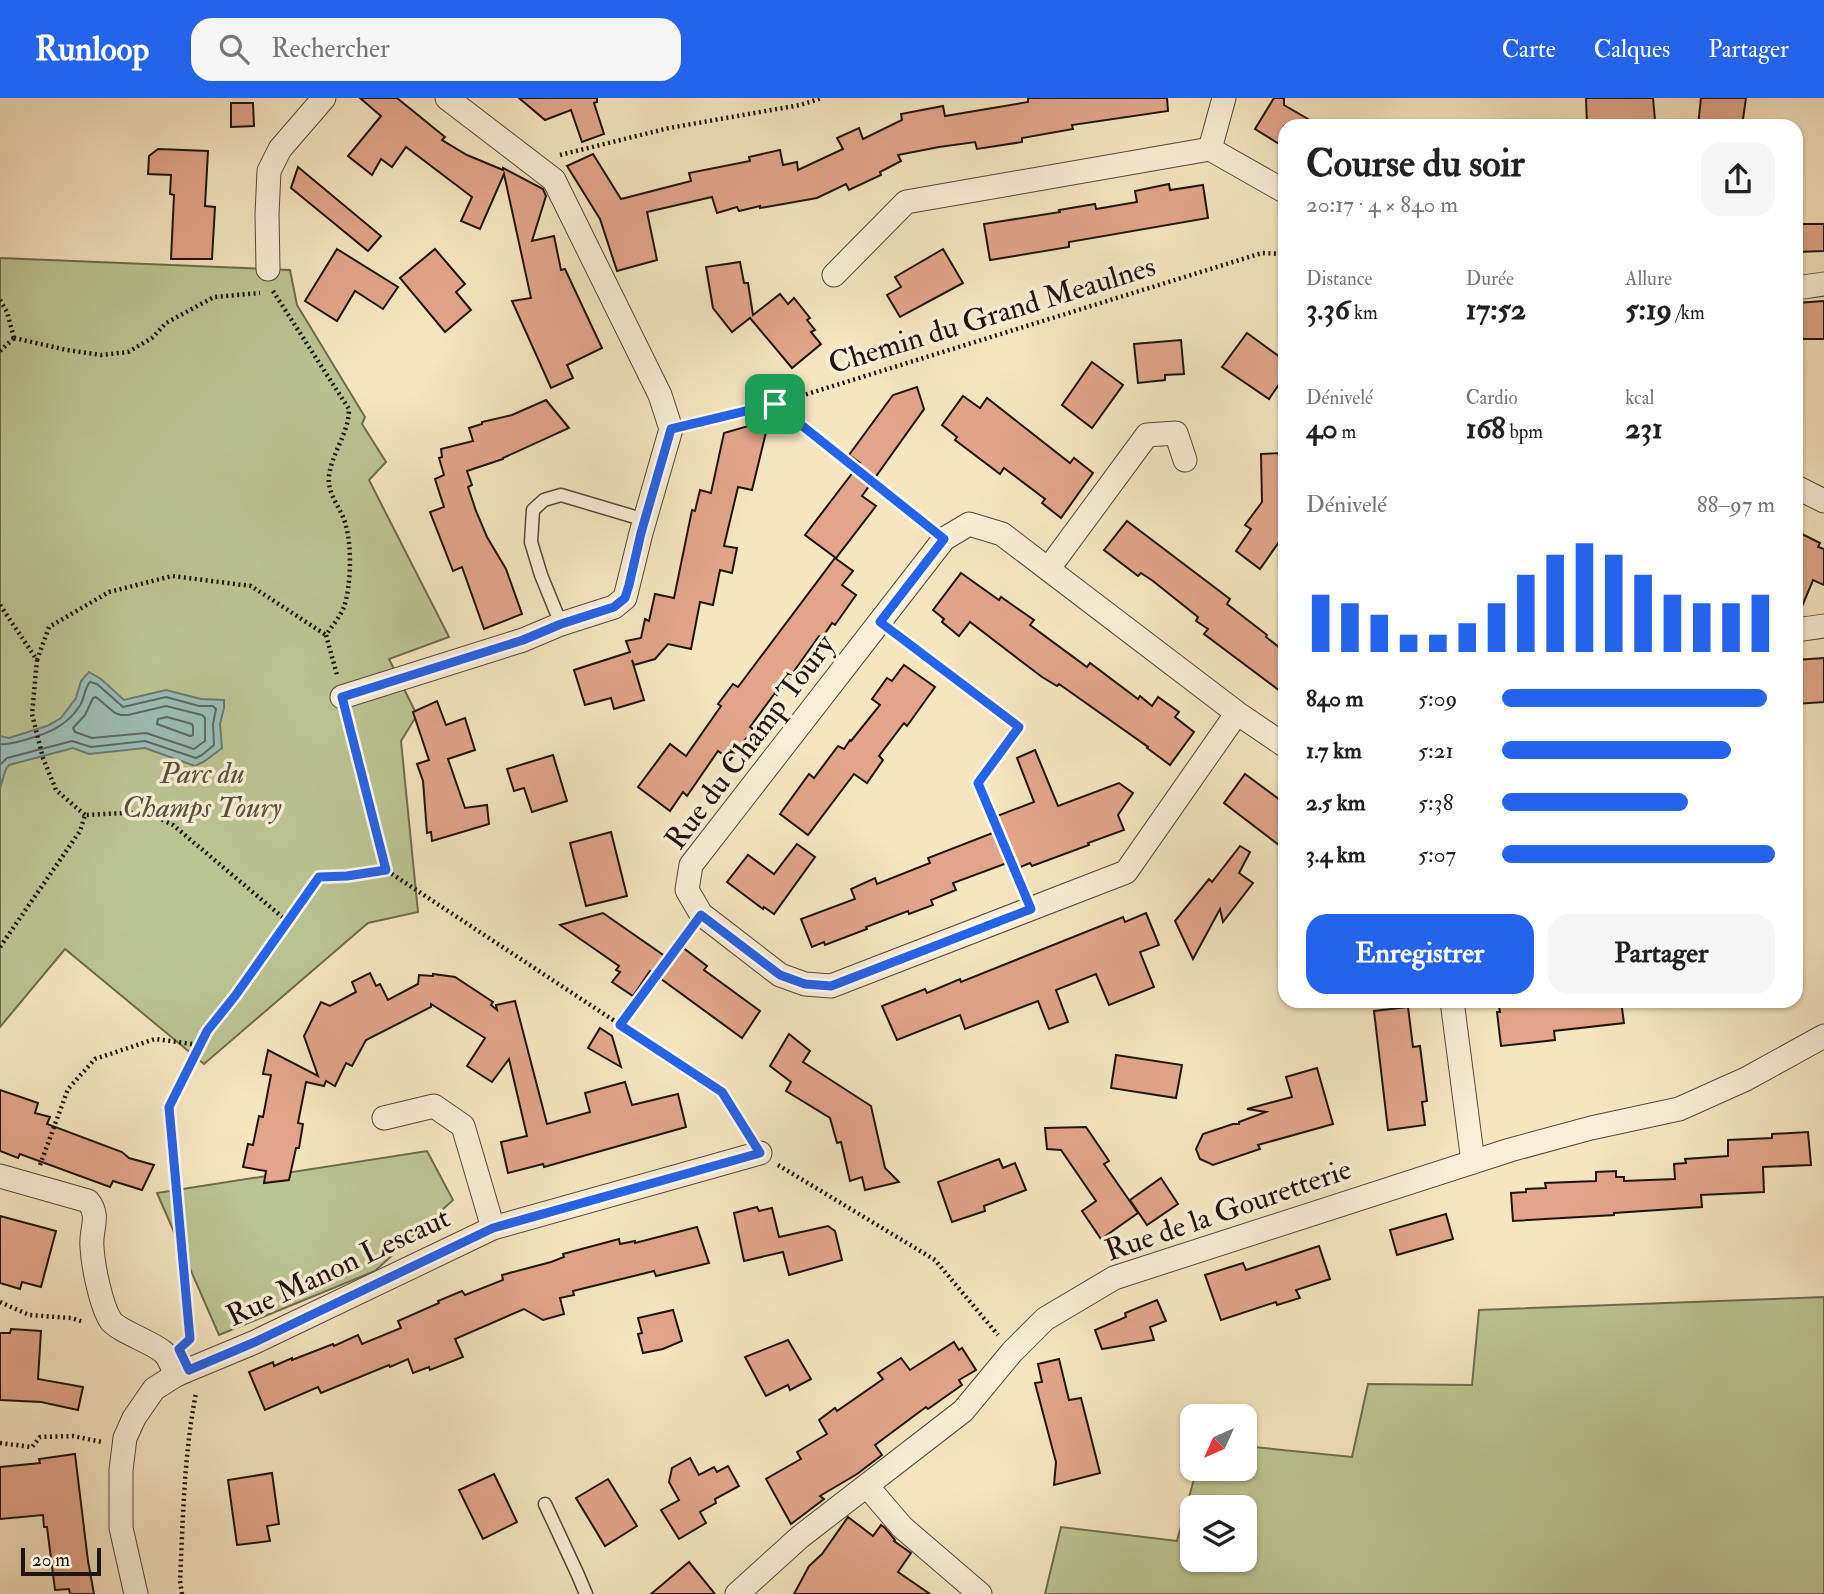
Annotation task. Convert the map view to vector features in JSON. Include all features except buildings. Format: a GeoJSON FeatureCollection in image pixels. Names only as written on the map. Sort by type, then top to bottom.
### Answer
{"type":"FeatureCollection","features":[{"type":"Feature","properties":{"kind":"street"},"geometry":{"type":"LineString","coordinates":[[268,269],[269,171],[280,149],[324,98]]}},
{"type":"Feature","properties":{"kind":"street"},"geometry":{"type":"LineString","coordinates":[[342,697],[523,640],[614,607],[625,598],[671,429],[660,395],[554,180],[447,98]]}},
{"type":"Feature","properties":{"kind":"street"},"geometry":{"type":"LineString","coordinates":[[1210,149],[1224,98]]}},
{"type":"Feature","properties":{"kind":"street"},"geometry":{"type":"LineString","coordinates":[[834,275],[906,202],[1210,149],[1278,188]]}},
{"type":"Feature","properties":{"kind":"street"},"geometry":{"type":"LineString","coordinates":[[1803,287],[1824,284]]}},
{"type":"Feature","properties":{"kind":"street"},"geometry":{"type":"LineString","coordinates":[[1049,568],[1147,435],[1176,433],[1185,460]]}},
{"type":"Feature","properties":{"kind":"street"},"geometry":{"type":"LineString","coordinates":[[1803,490],[1824,500]]}},
{"type":"Feature","properties":{"kind":"street","name":"Rue du Champ Toury"},"geometry":{"type":"LineString","coordinates":[[701,915],[687,890],[691,865],[944,539],[969,524],[1002,534],[1237,713],[1278,741]]}},
{"type":"Feature","properties":{"kind":"street"},"geometry":{"type":"LineString","coordinates":[[1803,628],[1824,625]]}},
{"type":"Feature","properties":{"kind":"street"},"geometry":{"type":"LineString","coordinates":[[701,915],[780,975],[805,984],[831,986],[1126,872],[1237,713]]}},
{"type":"Feature","properties":{"kind":"street"},"geometry":{"type":"LineString","coordinates":[[1453,1008],[1473,1162]]}},
{"type":"Feature","properties":{"kind":"street","name":"Rue de la Gouretterie"},"geometry":{"type":"LineString","coordinates":[[737,1594],[800,1537],[963,1410],[1012,1352],[1045,1319],[1114,1278],[1510,1150],[1591,1128],[1679,1109],[1746,1079],[1824,1036]]}},
{"type":"Feature","properties":{"kind":"street"},"geometry":{"type":"LineString","coordinates":[[384,1118],[434,1106],[463,1126],[493,1228]]}},
{"type":"Feature","properties":{"kind":"street","name":"Rue Manon Lescaut"},"geometry":{"type":"LineString","coordinates":[[136,1594],[121,1528],[121,1470],[125,1438],[134,1418],[154,1390],[182,1372],[255,1342],[493,1228],[760,1153]]}},
{"type":"Feature","properties":{"kind":"street"},"geometry":{"type":"LineString","coordinates":[[0,1176],[88,1201],[94,1208],[95,1218],[91,1245],[102,1297],[112,1322],[165,1353],[182,1372]]}},
{"type":"Feature","properties":{"kind":"street"},"geometry":{"type":"LineString","coordinates":[[867,1486],[902,1527],[981,1594]]}},
{"type":"Feature","properties":{"kind":"lane"},"geometry":{"type":"LineString","coordinates":[[561,624],[531,542],[533,510],[544,500],[561,495],[645,520]]}},
{"type":"Feature","properties":{"kind":"lane"},"geometry":{"type":"LineString","coordinates":[[545,1504],[586,1594]]}},
{"type":"Feature","properties":{"kind":"path"},"geometry":{"type":"LineString","coordinates":[[532,162],[669,128],[800,105],[822,98]]}},
{"type":"Feature","properties":{"kind":"path","name":"Chemin du Grand Meaulnes"},"geometry":{"type":"LineString","coordinates":[[671,429],[775,404],[1262,253],[1278,254]]}},
{"type":"Feature","properties":{"kind":"path"},"geometry":{"type":"LineString","coordinates":[[14,338],[101,355],[128,352],[152,338],[166,323],[214,297],[273,292],[349,409],[349,422],[332,461],[329,478],[330,494],[346,525],[350,580],[343,608],[326,635]]}},
{"type":"Feature","properties":{"kind":"path"},"geometry":{"type":"LineString","coordinates":[[0,300],[7,312],[14,338]]}},
{"type":"Feature","properties":{"kind":"path"},"geometry":{"type":"LineString","coordinates":[[0,351],[14,338]]}},
{"type":"Feature","properties":{"kind":"path"},"geometry":{"type":"LineString","coordinates":[[775,404],[944,539]]}},
{"type":"Feature","properties":{"kind":"path"},"geometry":{"type":"LineString","coordinates":[[288,921],[173,825],[146,812],[85,816],[56,790],[43,758],[32,715],[37,660],[49,626],[108,592],[172,576],[251,586],[326,635],[386,870],[722,1092],[760,1153],[935,1260],[1012,1352]]}},
{"type":"Feature","properties":{"kind":"path"},"geometry":{"type":"LineString","coordinates":[[0,605],[37,660]]}},
{"type":"Feature","properties":{"kind":"path"},"geometry":{"type":"LineString","coordinates":[[880,622],[1019,727],[978,783],[1031,909]]}},
{"type":"Feature","properties":{"kind":"path"},"geometry":{"type":"LineString","coordinates":[[0,947],[80,831],[85,816]]}},
{"type":"Feature","properties":{"kind":"path"},"geometry":{"type":"LineString","coordinates":[[182,1594],[180,1581],[184,1501],[191,1419],[197,1386],[182,1372],[179,1349],[190,1339],[169,1107],[207,1031],[319,877],[386,870]]}},
{"type":"Feature","properties":{"kind":"path"},"geometry":{"type":"LineString","coordinates":[[620,1025],[701,915]]}},
{"type":"Feature","properties":{"kind":"path"},"geometry":{"type":"LineString","coordinates":[[33,1185],[68,1088],[95,1059],[155,1039],[200,1045]]}},
{"type":"Feature","properties":{"kind":"path"},"geometry":{"type":"LineString","coordinates":[[0,1302],[29,1315],[71,1318],[100,1326],[112,1322]]}},
{"type":"Feature","properties":{"kind":"path"},"geometry":{"type":"LineString","coordinates":[[0,1443],[32,1447],[40,1437],[73,1436],[103,1442]]}},
{"type":"Feature","properties":{"kind":"green space","name":"Parc du Champs Toury"},"geometry":{"type":"Polygon","coordinates":[[[0,258],[290,270],[297,305],[365,417],[362,424],[386,462],[369,480],[449,637],[389,659],[417,715],[401,741],[418,912],[368,923],[204,1064],[65,949],[0,1027],[0,258]]]}},
{"type":"Feature","properties":{"kind":"green space"},"geometry":{"type":"Polygon","coordinates":[[[427,1151],[453,1200],[375,1271],[219,1335],[157,1193],[427,1151]]]}},
{"type":"Feature","properties":{"kind":"green space"},"geometry":{"type":"Polygon","coordinates":[[[1824,1297],[1824,1594],[1045,1594],[1061,1527],[1177,1541],[1180,1530],[1180,1572],[1257,1572],[1257,1495],[1190,1495],[1193,1481],[1257,1481],[1257,1447],[1352,1457],[1368,1384],[1472,1385],[1479,1310],[1824,1297]]]}},
{"type":"Feature","properties":{"kind":"water"},"geometry":{"type":"Polygon","coordinates":[[[89,672],[124,700],[166,690],[201,699],[224,700],[220,724],[222,748],[195,766],[145,748],[89,754],[73,748],[9,765],[0,788],[0,736],[9,738],[47,726],[61,718],[76,698],[81,681],[89,672]]]}},
{"type":"Feature","properties":{"kind":"route"},"geometry":{"type":"LineString","coordinates":[[775,404],[944,539],[880,622],[1019,727],[978,783],[1031,909],[831,986],[805,984],[780,975],[701,915],[620,1025],[722,1092],[760,1153],[493,1228],[255,1342],[189,1370],[179,1349],[190,1339],[169,1107],[207,1031],[319,877],[386,870],[342,697],[523,640],[614,607],[625,598],[671,429],[775,404]]}}]}
